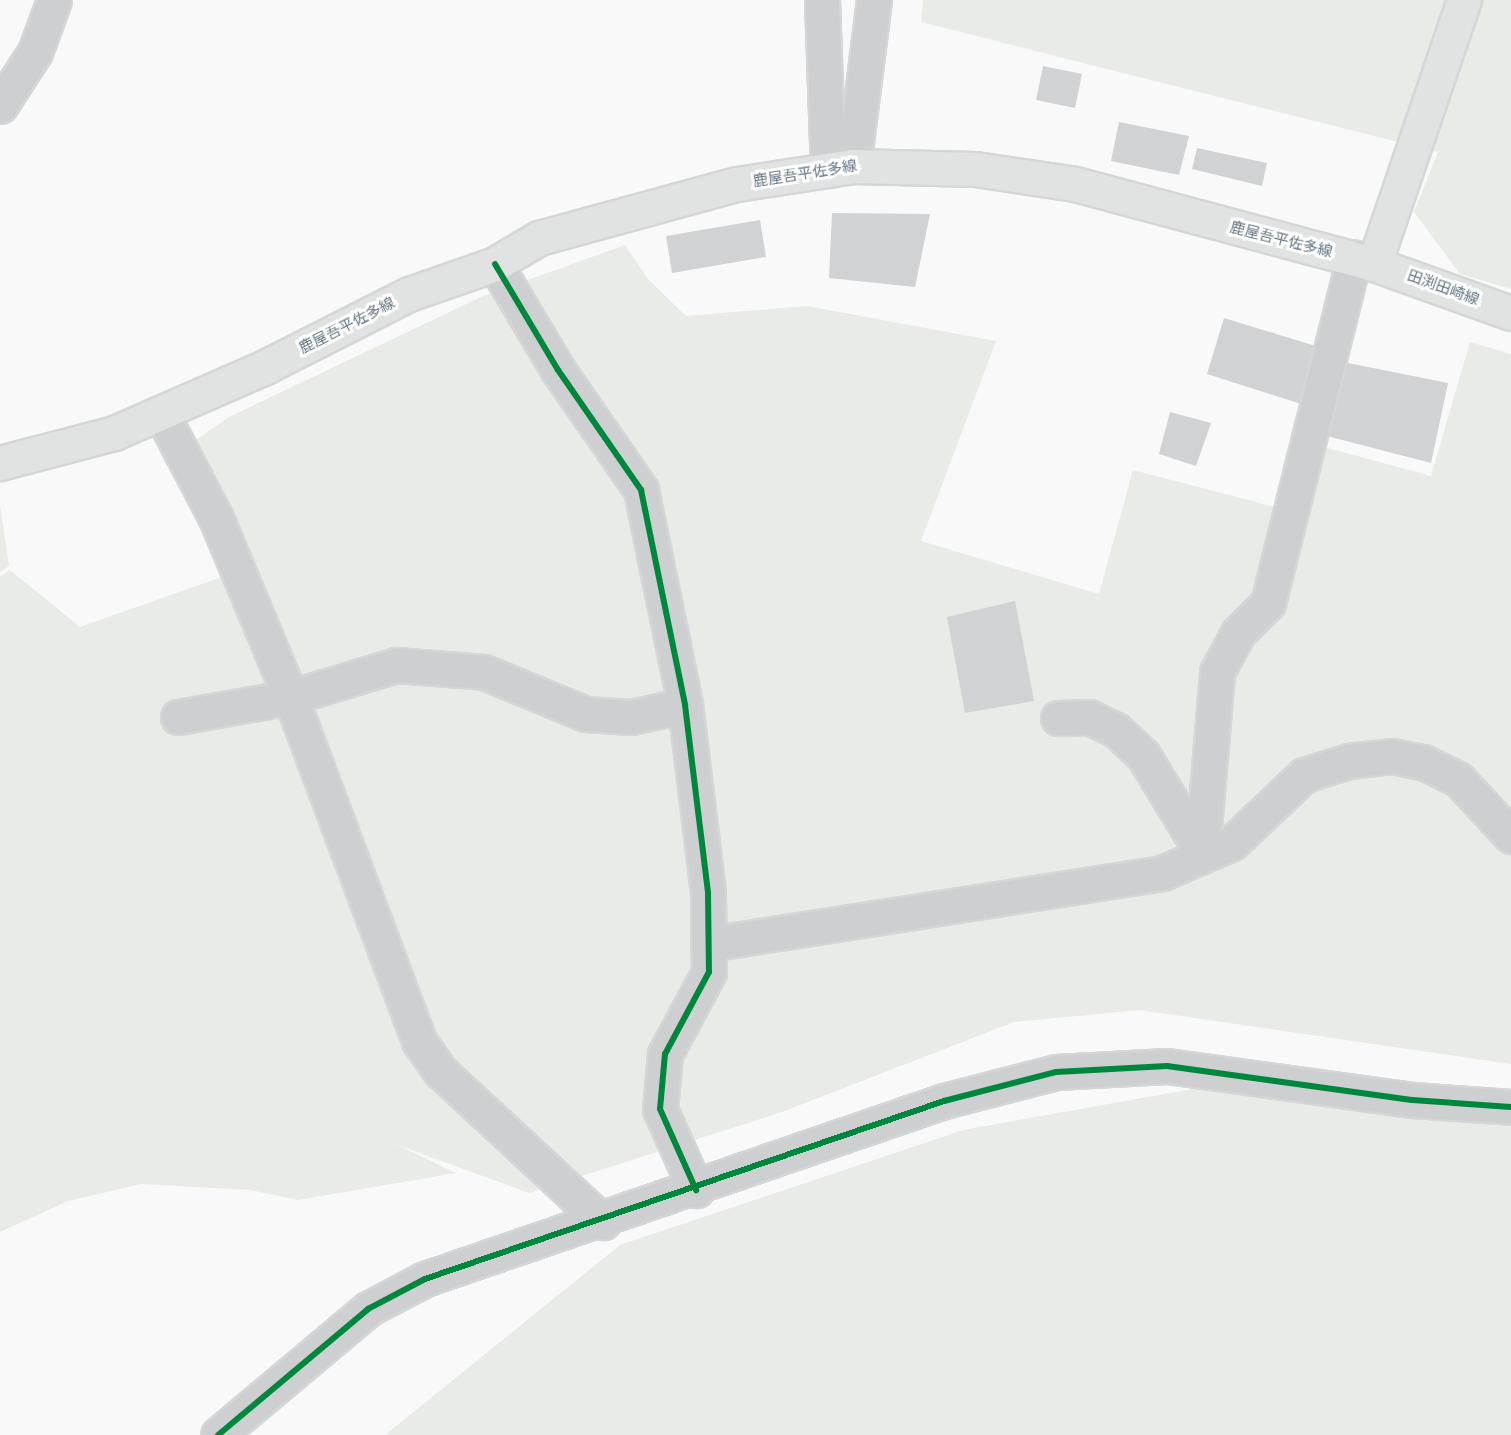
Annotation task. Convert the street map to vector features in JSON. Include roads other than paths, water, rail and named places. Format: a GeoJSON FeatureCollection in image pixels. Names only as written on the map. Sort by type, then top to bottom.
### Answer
{"type":"FeatureCollection","features":[{"type":"Feature","properties":{"kind":"main road"},"geometry":{"type":"LineString","coordinates":[[1364,261],[1464,0]]}},
{"type":"Feature","properties":{"kind":"main road","name":"鹿屋吾平佐多線"},"geometry":{"type":"LineString","coordinates":[[0,463],[114,433],[410,294],[495,264],[563,230],[736,184],[841,168],[975,169],[1075,184],[1364,261]]}},
{"type":"Feature","properties":{"kind":"main road","name":"田渕田崎線"},"geometry":{"type":"LineString","coordinates":[[1364,261],[1511,313]]}},
{"type":"Feature","properties":{"kind":"street"},"geometry":{"type":"LineString","coordinates":[[0,106],[35,52],[54,0]]}},
{"type":"Feature","properties":{"kind":"street"},"geometry":{"type":"LineString","coordinates":[[822,0],[841,168]]}},
{"type":"Feature","properties":{"kind":"street"},"geometry":{"type":"LineString","coordinates":[[841,168],[874,0]]}},
{"type":"Feature","properties":{"kind":"street"},"geometry":{"type":"LineString","coordinates":[[1202,852],[1217,672],[1238,633],[1268,603],[1364,261]]}},
{"type":"Feature","properties":{"kind":"street"},"geometry":{"type":"LineString","coordinates":[[495,264],[558,370],[641,490],[685,705],[708,893],[709,972],[665,1053],[660,1109],[696,1190]]}},
{"type":"Feature","properties":{"kind":"street"},"geometry":{"type":"LineString","coordinates":[[160,413],[216,518],[291,697],[419,1041],[441,1072],[603,1222]]}},
{"type":"Feature","properties":{"kind":"street"},"geometry":{"type":"LineString","coordinates":[[178,717],[291,697],[396,665],[484,672],[586,714],[631,717],[685,705]]}},
{"type":"Feature","properties":{"kind":"street"},"geometry":{"type":"LineString","coordinates":[[1058,718],[1089,717],[1116,730],[1143,755],[1202,852]]}},
{"type":"Feature","properties":{"kind":"street"},"geometry":{"type":"LineString","coordinates":[[709,944],[1162,873],[1202,852],[1232,843],[1304,775],[1390,756],[1423,762],[1458,779],[1511,836]]}},
{"type":"Feature","properties":{"kind":"street"},"geometry":{"type":"LineString","coordinates":[[218,1435],[368,1309],[424,1279],[603,1222],[922,1109],[1056,1072],[1167,1066],[1412,1100],[1511,1107]]}}]}
